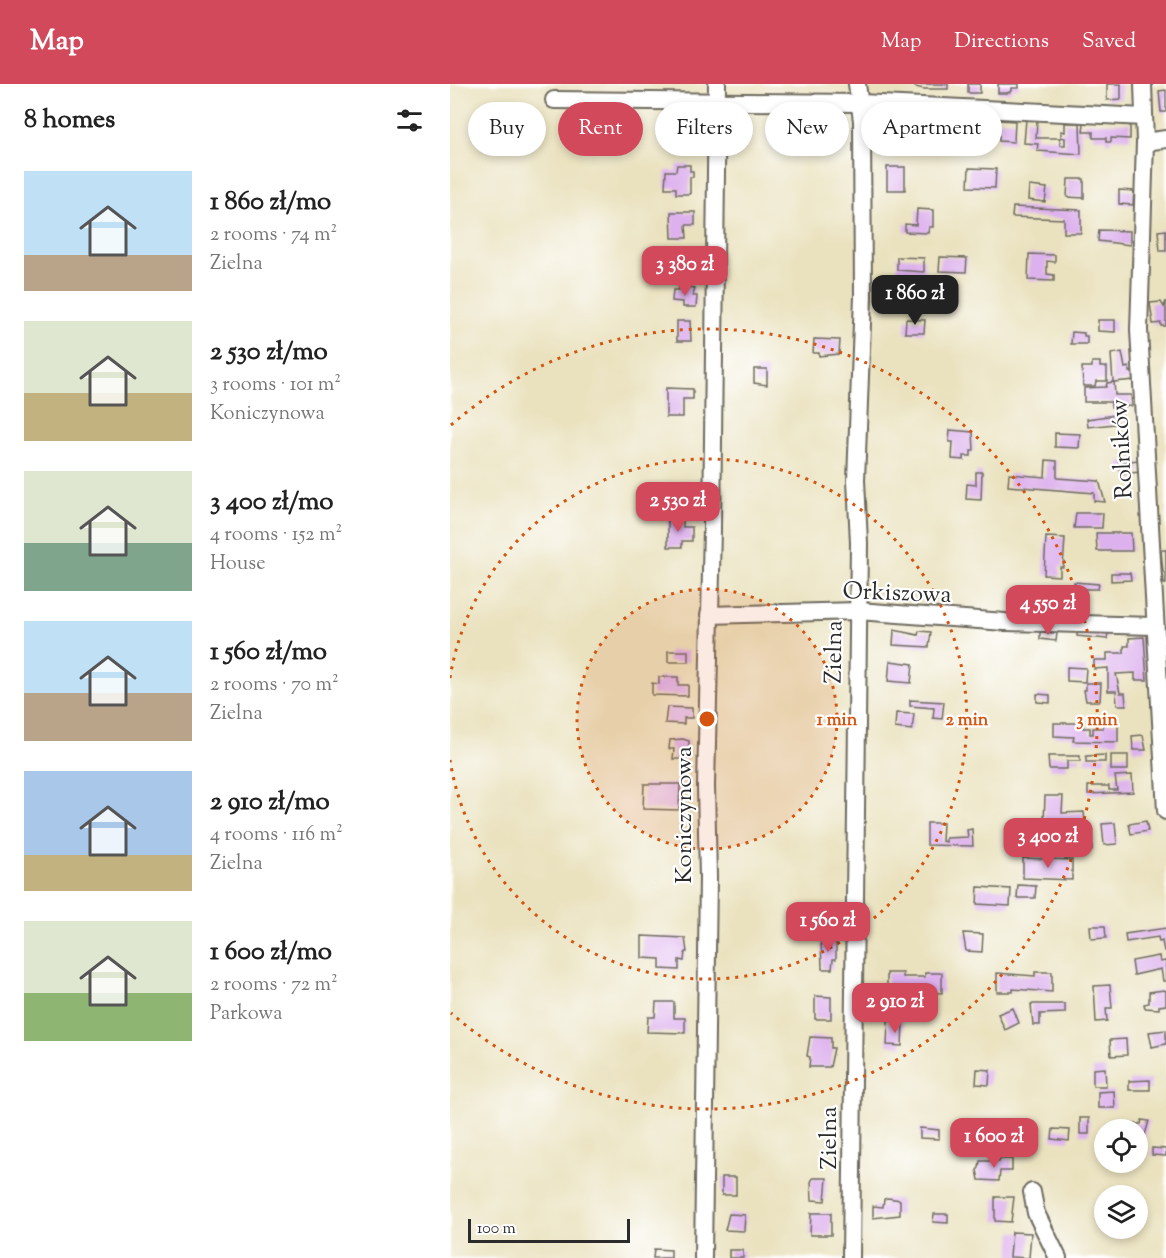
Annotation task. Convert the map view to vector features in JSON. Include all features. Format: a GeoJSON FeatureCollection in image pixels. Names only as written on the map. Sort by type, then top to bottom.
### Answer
{"type":"FeatureCollection","features":[{"type":"Feature","properties":{"kind":"street","name":"Koniczynowa"},"geometry":{"type":"LineString","coordinates":[[717,84],[717,102]]}},
{"type":"Feature","properties":{"kind":"street","name":"Zielna"},"geometry":{"type":"LineString","coordinates":[[850,1258],[858,611],[856,480],[863,297],[860,104],[856,84]]}},
{"type":"Feature","properties":{"kind":"street","name":"Rolników"},"geometry":{"type":"LineString","coordinates":[[1143,84],[1145,142],[1139,330],[1166,811]]}},
{"type":"Feature","properties":{"kind":"street"},"geometry":{"type":"LineString","coordinates":[[554,100],[717,102]]}},
{"type":"Feature","properties":{"kind":"street"},"geometry":{"type":"LineString","coordinates":[[753,103],[860,104],[1144,117]]}},
{"type":"Feature","properties":{"kind":"street"},"geometry":{"type":"LineString","coordinates":[[1145,142],[1166,139]]}},
{"type":"Feature","properties":{"kind":"street","name":"Koniczynowa"},"geometry":{"type":"LineString","coordinates":[[703,1258],[716,156]]}},
{"type":"Feature","properties":{"kind":"street","name":"Orkiszowa"},"geometry":{"type":"LineString","coordinates":[[709,615],[858,611],[1005,622],[1154,626]]}},
{"type":"Feature","properties":{"kind":"street"},"geometry":{"type":"LineString","coordinates":[[1032,1192],[1036,1213],[1058,1258]]}},
{"type":"Feature","properties":{"kind":"building"},"geometry":{"type":"Polygon","coordinates":[[[915,84],[948,84],[948,89],[924,89],[915,87],[915,84]]]}},
{"type":"Feature","properties":{"kind":"building"},"geometry":{"type":"Polygon","coordinates":[[[968,84],[980,84],[980,93],[968,93],[968,84]]]}},
{"type":"Feature","properties":{"kind":"building"},"geometry":{"type":"Polygon","coordinates":[[[998,84],[1019,84],[1019,88],[1012,88],[1012,91],[1007,93],[998,93],[998,84]]]}},
{"type":"Feature","properties":{"kind":"building"},"geometry":{"type":"Polygon","coordinates":[[[1107,84],[1121,84],[1121,99],[1107,100],[1107,84]]]}},
{"type":"Feature","properties":{"kind":"building"},"geometry":{"type":"Polygon","coordinates":[[[1166,90],[1166,112],[1161,112],[1159,91],[1166,90]]]}},
{"type":"Feature","properties":{"kind":"building"},"geometry":{"type":"Polygon","coordinates":[[[1026,119],[1037,120],[1036,138],[1060,138],[1060,145],[1065,145],[1065,138],[1061,137],[1061,131],[1065,132],[1065,123],[1080,123],[1081,154],[1037,151],[1038,144],[1024,143],[1026,119]]]}},
{"type":"Feature","properties":{"kind":"building"},"geometry":{"type":"Polygon","coordinates":[[[1002,120],[1015,121],[1014,142],[1002,141],[1002,120]]]}},
{"type":"Feature","properties":{"kind":"building"},"geometry":{"type":"Polygon","coordinates":[[[1084,123],[1130,123],[1130,139],[1111,138],[1111,142],[1106,142],[1106,138],[1093,138],[1093,132],[1083,132],[1084,123]]]}},
{"type":"Feature","properties":{"kind":"building"},"geometry":{"type":"Polygon","coordinates":[[[677,165],[690,165],[690,171],[693,171],[693,177],[690,177],[690,194],[676,194],[676,188],[665,188],[666,171],[676,171],[677,165]]]}},
{"type":"Feature","properties":{"kind":"building"},"geometry":{"type":"Polygon","coordinates":[[[887,167],[905,167],[905,190],[887,190],[887,167]]]}},
{"type":"Feature","properties":{"kind":"building"},"geometry":{"type":"Polygon","coordinates":[[[969,168],[996,169],[995,188],[968,187],[969,168]]]}},
{"type":"Feature","properties":{"kind":"building"},"geometry":{"type":"Polygon","coordinates":[[[1068,179],[1084,179],[1084,198],[1067,197],[1068,179]]]}},
{"type":"Feature","properties":{"kind":"building"},"geometry":{"type":"Polygon","coordinates":[[[1029,186],[1047,188],[1045,202],[1028,200],[1029,186]]]}},
{"type":"Feature","properties":{"kind":"building"},"geometry":{"type":"Polygon","coordinates":[[[1119,190],[1134,191],[1133,205],[1119,204],[1119,190]]]}},
{"type":"Feature","properties":{"kind":"building"},"geometry":{"type":"Polygon","coordinates":[[[1013,207],[1081,210],[1081,233],[1064,233],[1064,219],[1012,217],[1013,207]]]}},
{"type":"Feature","properties":{"kind":"building"},"geometry":{"type":"Polygon","coordinates":[[[917,209],[933,210],[933,227],[929,227],[928,233],[905,232],[905,224],[916,225],[917,209]]]}},
{"type":"Feature","properties":{"kind":"building"},"geometry":{"type":"Polygon","coordinates":[[[671,212],[695,212],[695,225],[686,225],[687,238],[672,238],[671,212]]]}},
{"type":"Feature","properties":{"kind":"building"},"geometry":{"type":"Polygon","coordinates":[[[1099,230],[1130,231],[1130,245],[1098,241],[1099,230]]]}},
{"type":"Feature","properties":{"kind":"building"},"geometry":{"type":"Polygon","coordinates":[[[1166,230],[1166,251],[1160,251],[1158,231],[1166,230]]]}},
{"type":"Feature","properties":{"kind":"building"},"geometry":{"type":"Polygon","coordinates":[[[675,252],[691,252],[690,265],[698,265],[697,272],[675,273],[675,252]]]}},
{"type":"Feature","properties":{"kind":"building"},"geometry":{"type":"Polygon","coordinates":[[[1029,254],[1055,255],[1055,262],[1047,261],[1047,274],[1054,275],[1054,281],[1028,280],[1029,254]]]}},
{"type":"Feature","properties":{"kind":"building"},"geometry":{"type":"Polygon","coordinates":[[[897,257],[924,258],[924,272],[897,270],[897,257]]]}},
{"type":"Feature","properties":{"kind":"building"},"geometry":{"type":"Polygon","coordinates":[[[940,257],[967,258],[966,272],[939,271],[940,257]]]}},
{"type":"Feature","properties":{"kind":"building"},"geometry":{"type":"Polygon","coordinates":[[[679,286],[695,288],[693,296],[697,296],[696,307],[683,307],[683,302],[672,301],[673,290],[679,290],[679,286]]]}},
{"type":"Feature","properties":{"kind":"building"},"geometry":{"type":"Polygon","coordinates":[[[1166,301],[1166,326],[1161,326],[1161,323],[1153,324],[1150,303],[1161,302],[1164,307],[1166,301]]]}},
{"type":"Feature","properties":{"kind":"building"},"geometry":{"type":"Polygon","coordinates":[[[906,319],[925,320],[924,333],[905,333],[906,319]]]}},
{"type":"Feature","properties":{"kind":"building"},"geometry":{"type":"Polygon","coordinates":[[[1098,320],[1115,320],[1115,332],[1098,331],[1098,320]]]}},
{"type":"Feature","properties":{"kind":"building"},"geometry":{"type":"Polygon","coordinates":[[[677,321],[690,321],[691,341],[677,341],[677,321]]]}},
{"type":"Feature","properties":{"kind":"building"},"geometry":{"type":"Polygon","coordinates":[[[1072,332],[1084,333],[1084,336],[1087,336],[1087,344],[1071,344],[1072,332]]]}},
{"type":"Feature","properties":{"kind":"building"},"geometry":{"type":"Polygon","coordinates":[[[814,339],[840,340],[839,354],[819,356],[819,353],[813,353],[814,339]]]}},
{"type":"Feature","properties":{"kind":"building"},"geometry":{"type":"Polygon","coordinates":[[[1122,352],[1125,368],[1129,367],[1129,372],[1133,372],[1134,380],[1114,382],[1115,395],[1131,395],[1132,406],[1111,407],[1111,402],[1084,402],[1084,388],[1106,387],[1107,383],[1113,382],[1111,354],[1122,352]]]}},
{"type":"Feature","properties":{"kind":"building"},"geometry":{"type":"Polygon","coordinates":[[[1092,362],[1100,362],[1100,367],[1107,367],[1107,381],[1096,381],[1095,386],[1083,386],[1082,367],[1092,367],[1092,362]]]}},
{"type":"Feature","properties":{"kind":"building"},"geometry":{"type":"Polygon","coordinates":[[[754,369],[767,369],[767,385],[754,383],[754,369]]]}},
{"type":"Feature","properties":{"kind":"building"},"geometry":{"type":"Polygon","coordinates":[[[666,388],[693,389],[693,399],[683,399],[683,417],[666,417],[666,388]]]}},
{"type":"Feature","properties":{"kind":"building"},"geometry":{"type":"Polygon","coordinates":[[[1122,414],[1123,423],[1088,427],[1087,419],[1122,414]]]}},
{"type":"Feature","properties":{"kind":"building"},"geometry":{"type":"Polygon","coordinates":[[[950,430],[973,432],[974,451],[971,451],[971,456],[964,456],[964,460],[952,459],[953,442],[949,442],[950,430]]]}},
{"type":"Feature","properties":{"kind":"building"},"geometry":{"type":"Polygon","coordinates":[[[1055,433],[1080,434],[1079,448],[1055,447],[1055,433]]]}},
{"type":"Feature","properties":{"kind":"building"},"geometry":{"type":"Polygon","coordinates":[[[1046,460],[1057,461],[1057,478],[1099,481],[1105,502],[1094,501],[1094,493],[1008,486],[1009,474],[1045,477],[1046,460]]]}},
{"type":"Feature","properties":{"kind":"building"},"geometry":{"type":"Polygon","coordinates":[[[1139,460],[1140,472],[1120,474],[1119,462],[1139,460]]]}},
{"type":"Feature","properties":{"kind":"building"},"geometry":{"type":"Polygon","coordinates":[[[976,472],[982,472],[981,500],[966,499],[967,484],[976,485],[976,472]]]}},
{"type":"Feature","properties":{"kind":"building"},"geometry":{"type":"Polygon","coordinates":[[[1076,513],[1103,513],[1102,528],[1074,528],[1076,513]]]}},
{"type":"Feature","properties":{"kind":"building"},"geometry":{"type":"Polygon","coordinates":[[[668,518],[683,518],[683,527],[692,527],[692,541],[682,541],[682,547],[668,547],[668,518]]]}},
{"type":"Feature","properties":{"kind":"building"},"geometry":{"type":"Polygon","coordinates":[[[1096,533],[1131,533],[1132,551],[1097,551],[1096,533]]]}},
{"type":"Feature","properties":{"kind":"building"},"geometry":{"type":"Polygon","coordinates":[[[1046,537],[1065,538],[1063,567],[1060,567],[1060,576],[1044,575],[1046,537]]]}},
{"type":"Feature","properties":{"kind":"building"},"geometry":{"type":"Polygon","coordinates":[[[1161,550],[1166,550],[1166,584],[1164,584],[1161,550]]]}},
{"type":"Feature","properties":{"kind":"building"},"geometry":{"type":"Polygon","coordinates":[[[1111,573],[1130,573],[1131,580],[1111,581],[1111,573]]]}},
{"type":"Feature","properties":{"kind":"building"},"geometry":{"type":"Polygon","coordinates":[[[1074,582],[1099,584],[1098,589],[1081,589],[1081,597],[1073,597],[1074,582]]]}},
{"type":"Feature","properties":{"kind":"building"},"geometry":{"type":"Polygon","coordinates":[[[894,630],[918,635],[919,631],[931,632],[929,647],[893,645],[894,630]]]}},
{"type":"Feature","properties":{"kind":"building"},"geometry":{"type":"Polygon","coordinates":[[[1040,632],[1057,633],[1056,641],[1040,639],[1040,632]]]}},
{"type":"Feature","properties":{"kind":"building"},"geometry":{"type":"Polygon","coordinates":[[[1077,632],[1108,633],[1107,639],[1077,636],[1077,632]]]}},
{"type":"Feature","properties":{"kind":"building"},"geometry":{"type":"Polygon","coordinates":[[[1144,637],[1147,680],[1135,680],[1135,673],[1116,674],[1120,693],[1125,693],[1126,705],[1117,705],[1116,691],[1108,691],[1108,668],[1094,669],[1094,660],[1107,660],[1107,653],[1124,653],[1124,646],[1129,646],[1129,638],[1144,637]]]}},
{"type":"Feature","properties":{"kind":"building"},"geometry":{"type":"Polygon","coordinates":[[[668,651],[688,651],[688,662],[668,662],[668,651]]]}},
{"type":"Feature","properties":{"kind":"building"},"geometry":{"type":"Polygon","coordinates":[[[890,661],[913,664],[911,683],[888,681],[890,661]]]}},
{"type":"Feature","properties":{"kind":"building"},"geometry":{"type":"Polygon","coordinates":[[[1067,667],[1086,668],[1085,682],[1067,681],[1067,667]]]}},
{"type":"Feature","properties":{"kind":"building"},"geometry":{"type":"Polygon","coordinates":[[[659,677],[678,677],[678,685],[688,685],[688,696],[652,695],[652,683],[659,684],[659,677]]]}},
{"type":"Feature","properties":{"kind":"building"},"geometry":{"type":"Polygon","coordinates":[[[1086,683],[1101,683],[1100,701],[1086,701],[1084,690],[1086,690],[1086,683]]]}},
{"type":"Feature","properties":{"kind":"building"},"geometry":{"type":"Polygon","coordinates":[[[1037,694],[1050,695],[1050,703],[1037,702],[1037,694]]]}},
{"type":"Feature","properties":{"kind":"building"},"geometry":{"type":"Polygon","coordinates":[[[910,700],[944,702],[942,719],[933,718],[934,708],[910,706],[910,700]]]}},
{"type":"Feature","properties":{"kind":"building"},"geometry":{"type":"Polygon","coordinates":[[[667,707],[692,708],[692,718],[684,718],[684,724],[665,723],[667,707]]]}},
{"type":"Feature","properties":{"kind":"building"},"geometry":{"type":"Polygon","coordinates":[[[896,713],[914,714],[912,730],[895,728],[896,713]]]}},
{"type":"Feature","properties":{"kind":"building"},"geometry":{"type":"Polygon","coordinates":[[[1054,723],[1084,723],[1083,728],[1090,728],[1090,734],[1093,734],[1093,728],[1103,728],[1103,723],[1118,723],[1118,742],[1073,741],[1074,737],[1054,736],[1054,723]]]}},
{"type":"Feature","properties":{"kind":"building"},"geometry":{"type":"Polygon","coordinates":[[[1143,735],[1146,750],[1133,750],[1132,736],[1143,735]]]}},
{"type":"Feature","properties":{"kind":"building"},"geometry":{"type":"Polygon","coordinates":[[[670,740],[689,741],[688,759],[673,759],[674,749],[669,749],[670,740]]]}},
{"type":"Feature","properties":{"kind":"building"},"geometry":{"type":"Polygon","coordinates":[[[1105,755],[1105,762],[1086,762],[1086,756],[1105,755]]]}},
{"type":"Feature","properties":{"kind":"building"},"geometry":{"type":"Polygon","coordinates":[[[1111,755],[1128,755],[1128,770],[1111,770],[1111,755]]]}},
{"type":"Feature","properties":{"kind":"building"},"geometry":{"type":"Polygon","coordinates":[[[1048,756],[1080,756],[1080,761],[1067,761],[1067,769],[1049,769],[1048,756]]]}},
{"type":"Feature","properties":{"kind":"building"},"geometry":{"type":"Polygon","coordinates":[[[1132,775],[1133,792],[1088,794],[1088,786],[1109,786],[1109,790],[1117,790],[1115,776],[1132,775]]]}},
{"type":"Feature","properties":{"kind":"building"},"geometry":{"type":"Polygon","coordinates":[[[644,784],[680,784],[679,810],[643,809],[644,784]]]}},
{"type":"Feature","properties":{"kind":"building"},"geometry":{"type":"Polygon","coordinates":[[[1045,796],[1063,796],[1062,813],[1084,812],[1085,821],[1044,821],[1045,796]]]}},
{"type":"Feature","properties":{"kind":"building"},"geometry":{"type":"Polygon","coordinates":[[[1146,821],[1148,831],[1131,834],[1129,824],[1146,821]]]}},
{"type":"Feature","properties":{"kind":"building"},"geometry":{"type":"Polygon","coordinates":[[[927,823],[943,823],[942,841],[946,842],[946,838],[968,837],[967,830],[972,829],[973,846],[927,845],[927,823]]]}},
{"type":"Feature","properties":{"kind":"building"},"geometry":{"type":"Polygon","coordinates":[[[1115,823],[1117,844],[1104,845],[1102,824],[1115,823]]]}},
{"type":"Feature","properties":{"kind":"building"},"geometry":{"type":"Polygon","coordinates":[[[1092,839],[1092,850],[1069,851],[1069,840],[1092,839]]]}},
{"type":"Feature","properties":{"kind":"building"},"geometry":{"type":"Polygon","coordinates":[[[1023,858],[1072,860],[1072,880],[1023,878],[1023,858]]]}},
{"type":"Feature","properties":{"kind":"building"},"geometry":{"type":"Polygon","coordinates":[[[1018,885],[1036,886],[1035,898],[1017,898],[1018,885]]]}},
{"type":"Feature","properties":{"kind":"building"},"geometry":{"type":"Polygon","coordinates":[[[978,887],[1011,889],[1010,906],[977,904],[978,887]]]}},
{"type":"Feature","properties":{"kind":"building"},"geometry":{"type":"Polygon","coordinates":[[[1090,926],[1105,926],[1106,938],[1091,939],[1090,926]]]}},
{"type":"Feature","properties":{"kind":"building"},"geometry":{"type":"Polygon","coordinates":[[[1166,928],[1166,950],[1164,951],[1162,941],[1159,942],[1158,937],[1126,942],[1125,934],[1166,928]]]}},
{"type":"Feature","properties":{"kind":"building"},"geometry":{"type":"Polygon","coordinates":[[[963,933],[983,934],[982,952],[966,951],[963,933]]]}},
{"type":"Feature","properties":{"kind":"building"},"geometry":{"type":"Polygon","coordinates":[[[642,936],[685,938],[687,952],[685,952],[684,961],[679,960],[679,970],[660,969],[660,959],[642,958],[642,936]]]}},
{"type":"Feature","properties":{"kind":"building"},"geometry":{"type":"Polygon","coordinates":[[[821,940],[836,940],[836,959],[833,959],[832,969],[822,969],[821,940]]]}},
{"type":"Feature","properties":{"kind":"building"},"geometry":{"type":"Polygon","coordinates":[[[1159,956],[1160,962],[1166,961],[1166,981],[1163,981],[1161,969],[1134,975],[1132,961],[1159,956]]]}},
{"type":"Feature","properties":{"kind":"building"},"geometry":{"type":"Polygon","coordinates":[[[1035,972],[1052,972],[1052,992],[1013,989],[1013,992],[997,992],[997,973],[1035,976],[1035,972]]]}},
{"type":"Feature","properties":{"kind":"building"},"geometry":{"type":"Polygon","coordinates":[[[887,973],[903,973],[903,977],[925,977],[925,973],[942,973],[942,993],[903,990],[902,993],[887,992],[887,973]]]}},
{"type":"Feature","properties":{"kind":"building"},"geometry":{"type":"Polygon","coordinates":[[[1110,985],[1112,1008],[1106,1008],[1107,1021],[1096,1022],[1094,986],[1110,985]]]}},
{"type":"Feature","properties":{"kind":"building"},"geometry":{"type":"Polygon","coordinates":[[[1166,991],[1166,1005],[1159,1006],[1159,1009],[1145,1008],[1144,1004],[1149,1003],[1149,992],[1166,991]]]}},
{"type":"Feature","properties":{"kind":"building"},"geometry":{"type":"Polygon","coordinates":[[[815,996],[831,997],[831,1019],[815,1019],[815,996]]]}},
{"type":"Feature","properties":{"kind":"building"},"geometry":{"type":"Polygon","coordinates":[[[656,1002],[674,1002],[674,1018],[685,1018],[685,1033],[647,1032],[648,1017],[655,1017],[656,1002]]]}},
{"type":"Feature","properties":{"kind":"building"},"geometry":{"type":"Polygon","coordinates":[[[1031,1004],[1065,1004],[1065,1013],[1040,1014],[1040,1025],[1033,1025],[1031,1004]]]}},
{"type":"Feature","properties":{"kind":"building"},"geometry":{"type":"Polygon","coordinates":[[[1013,1008],[1019,1023],[1005,1030],[998,1014],[1013,1008]]]}},
{"type":"Feature","properties":{"kind":"building"},"geometry":{"type":"Polygon","coordinates":[[[888,1021],[903,1022],[902,1046],[887,1045],[888,1021]]]}},
{"type":"Feature","properties":{"kind":"building"},"geometry":{"type":"Polygon","coordinates":[[[1166,1030],[1166,1044],[1152,1047],[1149,1032],[1166,1030]]]}},
{"type":"Feature","properties":{"kind":"building"},"geometry":{"type":"Polygon","coordinates":[[[810,1037],[831,1038],[831,1048],[834,1048],[830,1067],[809,1067],[810,1057],[807,1056],[810,1037]]]}},
{"type":"Feature","properties":{"kind":"building"},"geometry":{"type":"Polygon","coordinates":[[[1126,1039],[1127,1055],[1111,1056],[1110,1040],[1126,1039]]]}},
{"type":"Feature","properties":{"kind":"building"},"geometry":{"type":"Polygon","coordinates":[[[1105,1068],[1106,1086],[1093,1086],[1093,1069],[1105,1068]]]}},
{"type":"Feature","properties":{"kind":"building"},"geometry":{"type":"Polygon","coordinates":[[[977,1069],[990,1070],[989,1085],[976,1084],[977,1069]]]}},
{"type":"Feature","properties":{"kind":"building"},"geometry":{"type":"Polygon","coordinates":[[[1150,1080],[1150,1090],[1129,1090],[1129,1081],[1150,1080]]]}},
{"type":"Feature","properties":{"kind":"building"},"geometry":{"type":"Polygon","coordinates":[[[1114,1091],[1115,1108],[1098,1108],[1098,1092],[1114,1091]]]}},
{"type":"Feature","properties":{"kind":"building"},"geometry":{"type":"Polygon","coordinates":[[[1080,1118],[1089,1118],[1089,1134],[1080,1134],[1080,1118]]]}},
{"type":"Feature","properties":{"kind":"building"},"geometry":{"type":"Polygon","coordinates":[[[920,1128],[939,1130],[939,1139],[920,1138],[920,1128]]]}},
{"type":"Feature","properties":{"kind":"building"},"geometry":{"type":"Polygon","coordinates":[[[1053,1129],[1070,1130],[1069,1141],[1052,1139],[1053,1129]]]}},
{"type":"Feature","properties":{"kind":"building"},"geometry":{"type":"Polygon","coordinates":[[[1152,1148],[1166,1149],[1166,1156],[1152,1155],[1152,1148]]]}},
{"type":"Feature","properties":{"kind":"building"},"geometry":{"type":"Polygon","coordinates":[[[999,1159],[1012,1159],[1012,1171],[1000,1171],[999,1181],[979,1180],[977,1170],[980,1161],[999,1161],[999,1159]]]}},
{"type":"Feature","properties":{"kind":"building"},"geometry":{"type":"Polygon","coordinates":[[[722,1177],[736,1177],[736,1195],[722,1195],[722,1177]]]}},
{"type":"Feature","properties":{"kind":"building"},"geometry":{"type":"Polygon","coordinates":[[[813,1178],[827,1178],[825,1201],[812,1200],[811,1182],[813,1178]]]}},
{"type":"Feature","properties":{"kind":"building"},"geometry":{"type":"Polygon","coordinates":[[[995,1197],[1014,1197],[1011,1222],[995,1221],[995,1197]]]}},
{"type":"Feature","properties":{"kind":"building"},"geometry":{"type":"Polygon","coordinates":[[[884,1199],[900,1200],[900,1215],[873,1218],[873,1206],[883,1207],[884,1199]]]}},
{"type":"Feature","properties":{"kind":"building"},"geometry":{"type":"Polygon","coordinates":[[[811,1213],[831,1213],[831,1235],[810,1235],[811,1213]]]}},
{"type":"Feature","properties":{"kind":"building"},"geometry":{"type":"Polygon","coordinates":[[[729,1214],[745,1215],[744,1231],[725,1230],[729,1214]]]}},
{"type":"Feature","properties":{"kind":"building"},"geometry":{"type":"Polygon","coordinates":[[[934,1214],[948,1214],[948,1223],[933,1222],[934,1214]]]}},
{"type":"Feature","properties":{"kind":"building"},"geometry":{"type":"Polygon","coordinates":[[[1012,1232],[1031,1233],[1029,1258],[1010,1257],[1012,1232]]]}},
{"type":"Feature","properties":{"kind":"building"},"geometry":{"type":"Polygon","coordinates":[[[654,1249],[671,1250],[671,1258],[653,1258],[654,1249]]]}},
{"type":"Feature","properties":{"kind":"building"},"geometry":{"type":"Polygon","coordinates":[[[729,1250],[743,1250],[743,1258],[729,1258],[729,1250]]]}}]}
